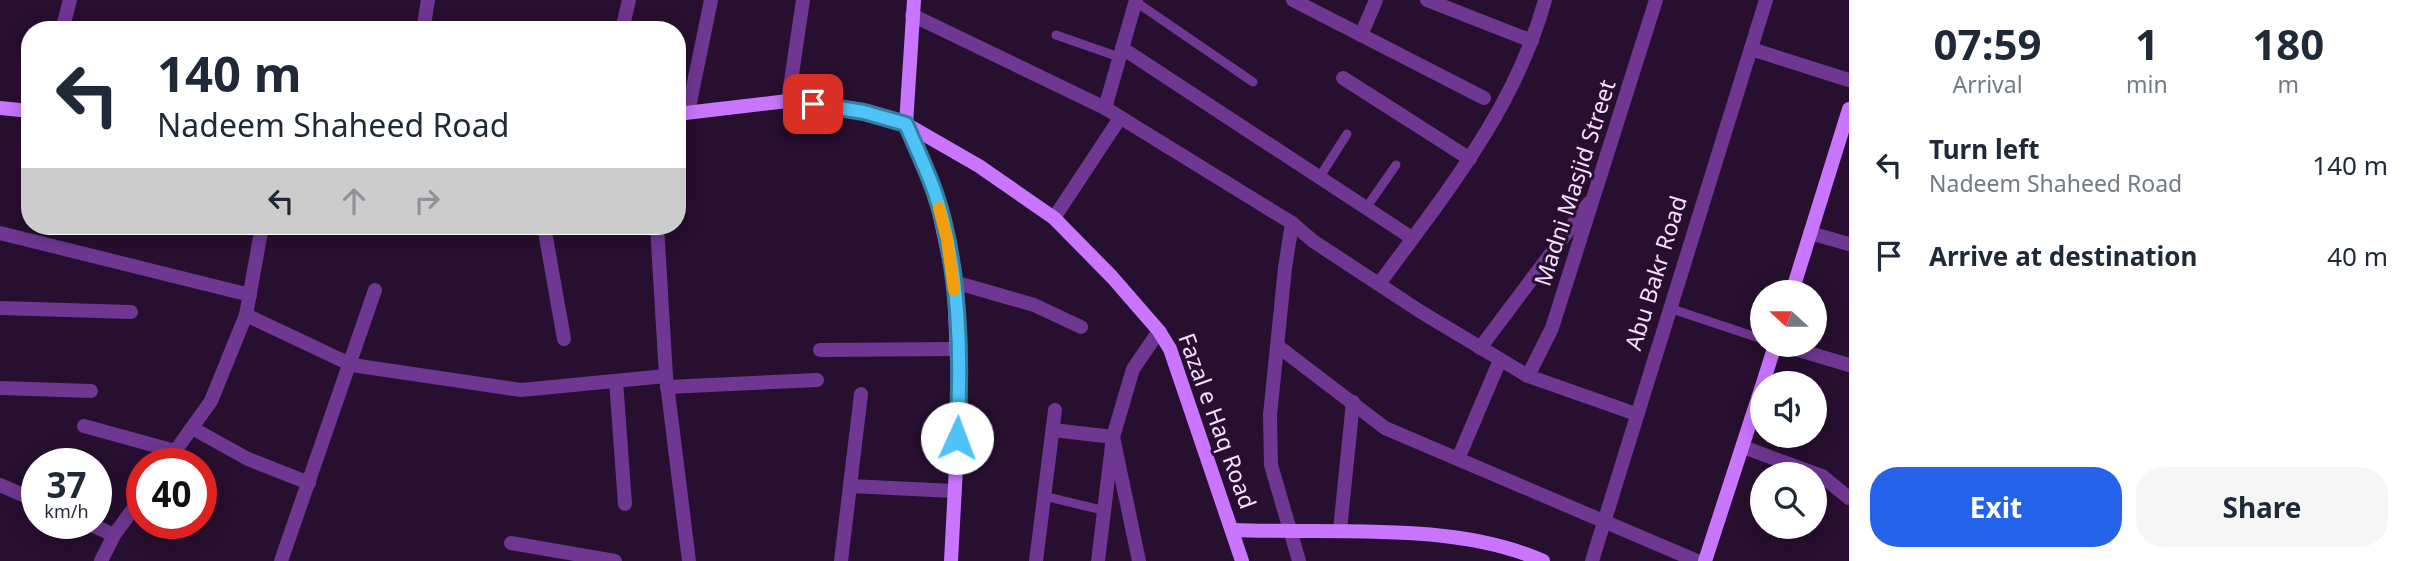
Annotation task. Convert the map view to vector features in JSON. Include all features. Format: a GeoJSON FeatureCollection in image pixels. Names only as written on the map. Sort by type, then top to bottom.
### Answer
{"type":"FeatureCollection","features":[{"type":"Feature","properties":{"kind":"street"},"geometry":{"type":"LineString","coordinates":[[64,21],[70,0]]}},
{"type":"Feature","properties":{"kind":"street"},"geometry":{"type":"LineString","coordinates":[[424,21],[428,0]]}},
{"type":"Feature","properties":{"kind":"street"},"geometry":{"type":"LineString","coordinates":[[624,21],[629,0]]}},
{"type":"Feature","properties":{"kind":"street"},"geometry":{"type":"LineString","coordinates":[[686,101],[711,0]]}},
{"type":"Feature","properties":{"kind":"street"},"geometry":{"type":"LineString","coordinates":[[788,101],[803,0]]}},
{"type":"Feature","properties":{"kind":"street"},"geometry":{"type":"LineString","coordinates":[[1293,0],[1484,98]]}},
{"type":"Feature","properties":{"kind":"street"},"geometry":{"type":"LineString","coordinates":[[1361,35],[1376,0]]}},
{"type":"Feature","properties":{"kind":"street"},"geometry":{"type":"LineString","coordinates":[[1427,0],[1532,41]]}},
{"type":"Feature","properties":{"kind":"street"},"geometry":{"type":"LineString","coordinates":[[1379,284],[1496,119],[1532,41],[1545,0]]}},
{"type":"Feature","properties":{"kind":"street","name":"Madni Masjid Street"},"geometry":{"type":"LineString","coordinates":[[1528,376],[1552,328],[1656,0]]}},
{"type":"Feature","properties":{"kind":"street","name":"Abu Bakr Road"},"geometry":{"type":"LineString","coordinates":[[1592,561],[1766,0]]}},
{"type":"Feature","properties":{"kind":"street"},"geometry":{"type":"LineString","coordinates":[[1105,108],[1136,1]]}},
{"type":"Feature","properties":{"kind":"street"},"geometry":{"type":"LineString","coordinates":[[951,561],[959,411],[954,282],[935,192],[906,124],[913,7],[1105,108],[1292,223],[1313,241],[1379,284],[1528,376],[1636,414]]}},
{"type":"Feature","properties":{"kind":"street"},"geometry":{"type":"LineString","coordinates":[[1751,49],[1849,80]]}},
{"type":"Feature","properties":{"kind":"street"},"geometry":{"type":"LineString","coordinates":[[1120,52],[1412,238]]}},
{"type":"Feature","properties":{"kind":"street"},"geometry":{"type":"LineString","coordinates":[[1343,78],[1470,159]]}},
{"type":"Feature","properties":{"kind":"street","name":"Fazal e Haq Road"},"geometry":{"type":"LineString","coordinates":[[686,113],[788,101],[851,109],[906,124],[979,166],[1054,218],[1159,331],[1170,349],[1233,530],[1241,561]]}},
{"type":"Feature","properties":{"kind":"street"},"geometry":{"type":"LineString","coordinates":[[0,108],[21,110]]}},
{"type":"Feature","properties":{"kind":"street"},"geometry":{"type":"LineString","coordinates":[[1054,218],[1120,118]]}},
{"type":"Feature","properties":{"kind":"street"},"geometry":{"type":"LineString","coordinates":[[1795,280],[1848,119]]}},
{"type":"Feature","properties":{"kind":"street"},"geometry":{"type":"LineString","coordinates":[[1480,348],[1595,195]]}},
{"type":"Feature","properties":{"kind":"street"},"geometry":{"type":"LineString","coordinates":[[1292,223],[1284,268],[1279,347],[1270,415],[1271,465],[1299,561]]}},
{"type":"Feature","properties":{"kind":"street"},"geometry":{"type":"LineString","coordinates":[[0,233],[250,295]]}},
{"type":"Feature","properties":{"kind":"street"},"geometry":{"type":"LineString","coordinates":[[1810,233],[1849,244]]}},
{"type":"Feature","properties":{"kind":"street"},"geometry":{"type":"LineString","coordinates":[[177,448],[211,401],[246,316],[260,235]]}},
{"type":"Feature","properties":{"kind":"street"},"geometry":{"type":"LineString","coordinates":[[546,235],[564,339]]}},
{"type":"Feature","properties":{"kind":"street"},"geometry":{"type":"LineString","coordinates":[[658,235],[666,381],[689,561]]}},
{"type":"Feature","properties":{"kind":"street"},"geometry":{"type":"LineString","coordinates":[[954,282],[1034,305],[1081,327]]}},
{"type":"Feature","properties":{"kind":"street"},"geometry":{"type":"LineString","coordinates":[[281,561],[352,365],[375,290]]}},
{"type":"Feature","properties":{"kind":"street"},"geometry":{"type":"LineString","coordinates":[[0,308],[131,312]]}},
{"type":"Feature","properties":{"kind":"street"},"geometry":{"type":"LineString","coordinates":[[246,316],[352,365],[521,390],[616,381],[817,380]]}},
{"type":"Feature","properties":{"kind":"street"},"geometry":{"type":"LineString","coordinates":[[1098,561],[1102,510],[1113,437],[1133,369],[1159,331]]}},
{"type":"Feature","properties":{"kind":"street"},"geometry":{"type":"LineString","coordinates":[[1279,347],[1385,428],[1604,519],[1697,561]]}},
{"type":"Feature","properties":{"kind":"street"},"geometry":{"type":"LineString","coordinates":[[820,350],[957,349]]}},
{"type":"Feature","properties":{"kind":"street"},"geometry":{"type":"LineString","coordinates":[[1822,357],[1849,365]]}},
{"type":"Feature","properties":{"kind":"street"},"geometry":{"type":"LineString","coordinates":[[1458,459],[1500,360]]}},
{"type":"Feature","properties":{"kind":"street"},"geometry":{"type":"LineString","coordinates":[[616,381],[625,504]]}},
{"type":"Feature","properties":{"kind":"street"},"geometry":{"type":"LineString","coordinates":[[0,388],[91,391]]}},
{"type":"Feature","properties":{"kind":"street"},"geometry":{"type":"LineString","coordinates":[[841,561],[861,394]]}},
{"type":"Feature","properties":{"kind":"street"},"geometry":{"type":"LineString","coordinates":[[1340,530],[1353,402]]}},
{"type":"Feature","properties":{"kind":"street"},"geometry":{"type":"LineString","coordinates":[[1036,561],[1055,410]]}},
{"type":"Feature","properties":{"kind":"street"},"geometry":{"type":"LineString","coordinates":[[1705,561],[1750,425]]}},
{"type":"Feature","properties":{"kind":"street"},"geometry":{"type":"LineString","coordinates":[[84,426],[164,448]]}},
{"type":"Feature","properties":{"kind":"street"},"geometry":{"type":"LineString","coordinates":[[192,428],[248,458],[309,483]]}},
{"type":"Feature","properties":{"kind":"street"},"geometry":{"type":"LineString","coordinates":[[1052,430],[1113,437]]}},
{"type":"Feature","properties":{"kind":"street"},"geometry":{"type":"LineString","coordinates":[[1113,437],[1139,561]]}},
{"type":"Feature","properties":{"kind":"street"},"geometry":{"type":"LineString","coordinates":[[1743,447],[1822,476],[1849,498]]}},
{"type":"Feature","properties":{"kind":"street"},"geometry":{"type":"LineString","coordinates":[[0,485],[21,494]]}},
{"type":"Feature","properties":{"kind":"street"},"geometry":{"type":"LineString","coordinates":[[850,486],[954,491]]}},
{"type":"Feature","properties":{"kind":"street"},"geometry":{"type":"LineString","coordinates":[[101,561],[126,519]]}},
{"type":"Feature","properties":{"kind":"street"},"geometry":{"type":"LineString","coordinates":[[1233,530],[1290,533],[1340,530],[1468,540],[1543,561]]}},
{"type":"Feature","properties":{"kind":"street"},"geometry":{"type":"LineString","coordinates":[[511,542],[615,561]]}},
{"type":"Feature","properties":{"kind":"lane"},"geometry":{"type":"LineString","coordinates":[[1136,1],[1253,82]]}},
{"type":"Feature","properties":{"kind":"lane"},"geometry":{"type":"LineString","coordinates":[[1056,35],[1120,52]]}},
{"type":"Feature","properties":{"kind":"lane"},"geometry":{"type":"LineString","coordinates":[[1319,178],[1347,134]]}},
{"type":"Feature","properties":{"kind":"lane"},"geometry":{"type":"LineString","coordinates":[[1366,208],[1396,165]]}},
{"type":"Feature","properties":{"kind":"lane"},"geometry":{"type":"LineString","coordinates":[[1669,308],[1750,335]]}},
{"type":"Feature","properties":{"kind":"lane"},"geometry":{"type":"LineString","coordinates":[[1044,496],[1102,510]]}},
{"type":"Feature","properties":{"kind":"slow traffic"},"geometry":{"type":"LineString","coordinates":[[939,208],[947,239],[954,290]]}},
{"type":"Feature","properties":{"kind":"route"},"geometry":{"type":"LineString","coordinates":[[813,104],[864,112],[906,124],[935,192],[954,282],[959,411],[957,438]]}}]}
